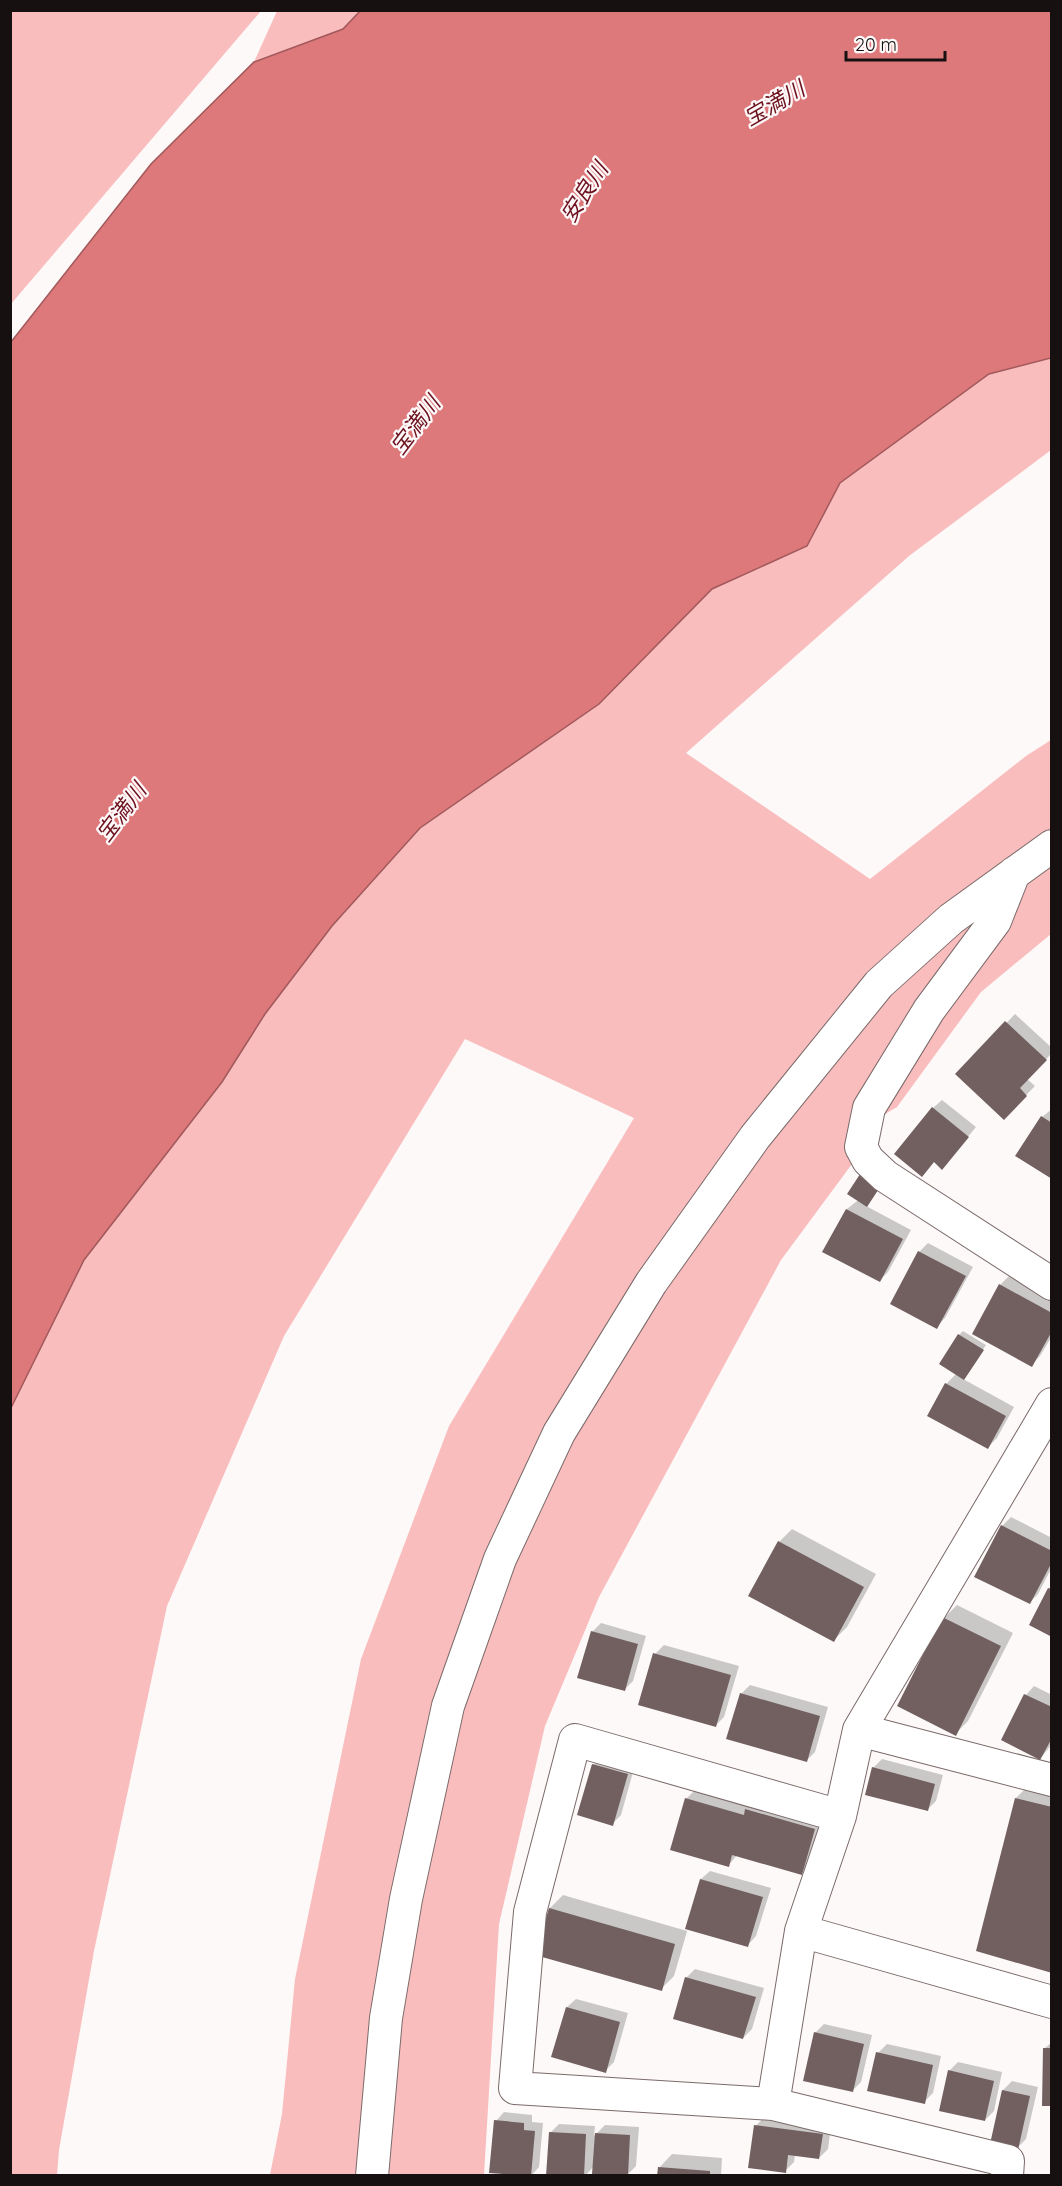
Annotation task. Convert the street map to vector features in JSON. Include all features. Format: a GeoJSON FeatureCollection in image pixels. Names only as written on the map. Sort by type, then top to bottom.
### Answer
{"type":"FeatureCollection","features":[{"type":"Feature","properties":{"kind":"street"},"geometry":{"type":"LineString","coordinates":[[372,2175],[386,2018],[406,1899],[448,1706],[500,1560],[560,1433],[651,1283],[769,1119],[879,984],[951,919],[1052,846]]}},
{"type":"Feature","properties":{"kind":"street"},"geometry":{"type":"LineString","coordinates":[[1014,872],[995,921],[929,1010],[869,1108],[861,1147],[868,1160],[885,1176],[1052,1284]]}},
{"type":"Feature","properties":{"kind":"street"},"geometry":{"type":"LineString","coordinates":[[773,2104],[801,1930],[840,1816],[859,1730],[1052,1404]]}},
{"type":"Feature","properties":{"kind":"street"},"geometry":{"type":"LineString","coordinates":[[859,1730],[1052,1780]]}},
{"type":"Feature","properties":{"kind":"street"},"geometry":{"type":"LineString","coordinates":[[840,1816],[575,1740],[530,1912],[515,2088],[773,2104],[1008,2161],[1007,2175]]}},
{"type":"Feature","properties":{"kind":"street"},"geometry":{"type":"LineString","coordinates":[[801,1930],[1052,2002]]}},
{"type":"Feature","properties":{"kind":"shaded area"},"geometry":{"type":"Polygon","coordinates":[[[10,11],[261,11],[11,304],[10,11]]]}},
{"type":"Feature","properties":{"kind":"shaded area"},"geometry":{"type":"Polygon","coordinates":[[[277,11],[361,11],[343,29],[254,62],[277,11]]]}},
{"type":"Feature","properties":{"kind":"shaded area"},"geometry":{"type":"Polygon","coordinates":[[[1051,358],[1051,450],[909,556],[686,753],[870,879],[1026,756],[1051,740],[1051,934],[981,992],[897,1107],[850,1135],[852,1164],[781,1260],[599,1597],[545,1726],[499,1924],[484,2175],[270,2175],[282,2114],[295,1979],[361,1659],[449,1426],[634,1118],[465,1039],[284,1336],[167,1606],[94,1951],[59,2150],[57,2175],[11,2175],[10,1408],[84,1260],[222,1082],[265,1014],[332,926],[420,828],[599,704],[712,589],[807,546],[840,483],[989,374],[1051,358]]]}},
{"type":"Feature","properties":{"kind":"water"},"geometry":{"type":"Polygon","coordinates":[[[361,10],[1051,11],[1051,358],[989,374],[840,483],[807,546],[712,589],[599,704],[420,828],[332,926],[265,1014],[222,1082],[84,1260],[11,1408],[11,342],[151,164],[254,62],[343,29],[361,10]]]}},
{"type":"Feature","properties":{"kind":"building"},"geometry":{"type":"Polygon","coordinates":[[[1005,1021],[1047,1060],[1020,1088],[1027,1096],[1004,1120],[955,1074],[1005,1021]]]}},
{"type":"Feature","properties":{"kind":"building"},"geometry":{"type":"Polygon","coordinates":[[[932,1107],[969,1137],[942,1170],[934,1162],[922,1177],[894,1154],[932,1107]]]}},
{"type":"Feature","properties":{"kind":"building"},"geometry":{"type":"Polygon","coordinates":[[[1041,1116],[1052,1123],[1052,1179],[1015,1156],[1041,1116]]]}},
{"type":"Feature","properties":{"kind":"building"},"geometry":{"type":"Polygon","coordinates":[[[864,1168],[884,1181],[867,1207],[847,1194],[864,1168]]]}},
{"type":"Feature","properties":{"kind":"building"},"geometry":{"type":"Polygon","coordinates":[[[846,1209],[903,1239],[880,1282],[822,1252],[846,1209]]]}},
{"type":"Feature","properties":{"kind":"building"},"geometry":{"type":"Polygon","coordinates":[[[918,1251],[966,1276],[937,1329],[890,1304],[918,1251]]]}},
{"type":"Feature","properties":{"kind":"building"},"geometry":{"type":"Polygon","coordinates":[[[999,1284],[1052,1313],[1052,1331],[1032,1367],[972,1334],[999,1284]]]}},
{"type":"Feature","properties":{"kind":"building"},"geometry":{"type":"Polygon","coordinates":[[[958,1334],[984,1350],[964,1380],[939,1364],[958,1334]]]}},
{"type":"Feature","properties":{"kind":"building"},"geometry":{"type":"Polygon","coordinates":[[[945,1383],[1006,1416],[988,1449],[927,1416],[945,1383]]]}},
{"type":"Feature","properties":{"kind":"building"},"geometry":{"type":"Polygon","coordinates":[[[1001,1525],[1052,1551],[1052,1562],[1030,1604],[974,1577],[1001,1525]]]}},
{"type":"Feature","properties":{"kind":"building"},"geometry":{"type":"Polygon","coordinates":[[[778,1541],[864,1587],[834,1642],[748,1596],[778,1541]]]}},
{"type":"Feature","properties":{"kind":"building"},"geometry":{"type":"Polygon","coordinates":[[[1048,1588],[1052,1589],[1052,1637],[1029,1625],[1048,1588]]]}},
{"type":"Feature","properties":{"kind":"building"},"geometry":{"type":"Polygon","coordinates":[[[942,1617],[1001,1646],[956,1736],[897,1706],[942,1617]]]}},
{"type":"Feature","properties":{"kind":"building"},"geometry":{"type":"Polygon","coordinates":[[[591,1631],[638,1644],[625,1691],[577,1678],[591,1631]]]}},
{"type":"Feature","properties":{"kind":"building"},"geometry":{"type":"Polygon","coordinates":[[[653,1653],[731,1675],[716,1727],[638,1705],[653,1653]]]}},
{"type":"Feature","properties":{"kind":"building"},"geometry":{"type":"Polygon","coordinates":[[[740,1693],[820,1716],[807,1762],[726,1739],[740,1693]]]}},
{"type":"Feature","properties":{"kind":"building"},"geometry":{"type":"Polygon","coordinates":[[[1024,1694],[1052,1707],[1052,1738],[1040,1760],[1001,1740],[1024,1694]]]}},
{"type":"Feature","properties":{"kind":"building"},"geometry":{"type":"Polygon","coordinates":[[[592,1764],[628,1774],[613,1826],[577,1815],[592,1764]]]}},
{"type":"Feature","properties":{"kind":"building"},"geometry":{"type":"Polygon","coordinates":[[[872,1767],[935,1784],[928,1811],[865,1795],[872,1767]]]}},
{"type":"Feature","properties":{"kind":"building"},"geometry":{"type":"Polygon","coordinates":[[[685,1798],[744,1815],[745,1809],[815,1829],[802,1875],[732,1855],[729,1867],[670,1850],[685,1798]]]}},
{"type":"Feature","properties":{"kind":"building"},"geometry":{"type":"Polygon","coordinates":[[[1015,1798],[1052,1807],[1052,1973],[976,1951],[1015,1798]]]}},
{"type":"Feature","properties":{"kind":"building"},"geometry":{"type":"Polygon","coordinates":[[[700,1879],[763,1897],[748,1947],[685,1929],[700,1879]]]}},
{"type":"Feature","properties":{"kind":"building"},"geometry":{"type":"Polygon","coordinates":[[[549,1908],[675,1944],[662,1991],[535,1955],[549,1908]]]}},
{"type":"Feature","properties":{"kind":"building"},"geometry":{"type":"Polygon","coordinates":[[[685,1977],[756,1997],[743,2039],[673,2019],[685,1977]]]}},
{"type":"Feature","properties":{"kind":"building"},"geometry":{"type":"Polygon","coordinates":[[[566,2007],[620,2022],[606,2073],[551,2057],[566,2007]]]}},
{"type":"Feature","properties":{"kind":"building"},"geometry":{"type":"Polygon","coordinates":[[[814,2032],[864,2044],[853,2092],[803,2081],[814,2032]]]}},
{"type":"Feature","properties":{"kind":"building"},"geometry":{"type":"Polygon","coordinates":[[[1043,2048],[1052,2048],[1052,2106],[1042,2106],[1043,2048]]]}},
{"type":"Feature","properties":{"kind":"building"},"geometry":{"type":"Polygon","coordinates":[[[876,2052],[933,2065],[925,2104],[867,2091],[876,2052]]]}},
{"type":"Feature","properties":{"kind":"building"},"geometry":{"type":"Polygon","coordinates":[[[948,2070],[994,2081],[985,2121],[939,2111],[948,2070]]]}},
{"type":"Feature","properties":{"kind":"building"},"geometry":{"type":"Polygon","coordinates":[[[1002,2090],[1030,2096],[1018,2150],[990,2144],[1002,2090]]]}},
{"type":"Feature","properties":{"kind":"building"},"geometry":{"type":"Polygon","coordinates":[[[494,2120],[524,2123],[524,2130],[535,2131],[531,2176],[489,2173],[494,2120]]]}},
{"type":"Feature","properties":{"kind":"building"},"geometry":{"type":"Polygon","coordinates":[[[754,2125],[823,2134],[819,2159],[788,2155],[786,2173],[748,2168],[754,2125]]]}},
{"type":"Feature","properties":{"kind":"building"},"geometry":{"type":"Polygon","coordinates":[[[549,2132],[586,2134],[584,2176],[546,2176],[549,2132]]]}},
{"type":"Feature","properties":{"kind":"building"},"geometry":{"type":"Polygon","coordinates":[[[595,2133],[630,2135],[628,2176],[592,2174],[595,2133]]]}},
{"type":"Feature","properties":{"kind":"building"},"geometry":{"type":"Polygon","coordinates":[[[658,2167],[710,2171],[710,2176],[657,2176],[658,2167]]]}},
{"type":"Feature","properties":{"kind":"water label","name":"宝満川"},"geometry":{"type":"Point","coordinates":[774,103]}},
{"type":"Feature","properties":{"kind":"water label","name":"安良川"},"geometry":{"type":"Point","coordinates":[584,192]}},
{"type":"Feature","properties":{"kind":"water label","name":"宝満川"},"geometry":{"type":"Point","coordinates":[415,425]}},
{"type":"Feature","properties":{"kind":"water label","name":"宝満川"},"geometry":{"type":"Point","coordinates":[121,812]}}]}
